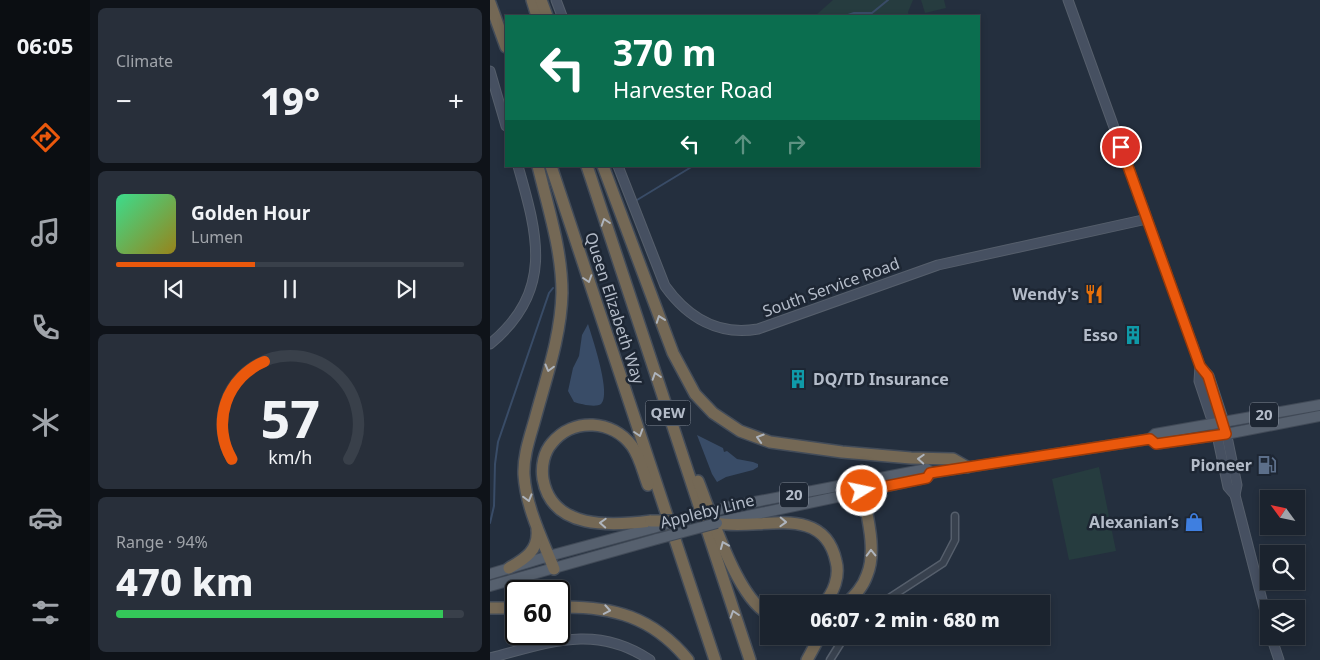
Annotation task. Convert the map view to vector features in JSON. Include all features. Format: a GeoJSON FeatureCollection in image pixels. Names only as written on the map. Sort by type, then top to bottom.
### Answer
{"type":"FeatureCollection","features":[{"type":"Feature","properties":{"kind":"highway"},"geometry":{"type":"LineString","coordinates":[[532,0],[537,15]]}},
{"type":"Feature","properties":{"kind":"highway"},"geometry":{"type":"LineString","coordinates":[[541,0],[547,15]]}},
{"type":"Feature","properties":{"kind":"highway"},"geometry":{"type":"LineString","coordinates":[[490,3],[505,49]]}},
{"type":"Feature","properties":{"kind":"highway"},"geometry":{"type":"LineString","coordinates":[[498,28],[505,45]]}},
{"type":"Feature","properties":{"kind":"highway"},"geometry":{"type":"LineString","coordinates":[[538,167],[560,262],[562,293],[556,339],[524,460],[525,485],[536,523],[554,568]]}},
{"type":"Feature","properties":{"kind":"highway","name":"Queen Elizabeth Way"},"geometry":{"type":"LineString","coordinates":[[551,167],[715,660]]}},
{"type":"Feature","properties":{"kind":"highway","name":"Queen Elizabeth Way"},"geometry":{"type":"LineString","coordinates":[[586,167],[750,660]]}},
{"type":"Feature","properties":{"kind":"highway"},"geometry":{"type":"LineString","coordinates":[[603,167],[672,353],[695,394],[713,413],[740,431],[770,442],[851,453],[909,458],[953,459],[967,467]]}},
{"type":"Feature","properties":{"kind":"highway"},"geometry":{"type":"LineString","coordinates":[[676,521],[652,525],[594,523],[578,519],[555,506],[548,496],[542,475],[544,457],[553,442],[566,431],[581,425],[604,426],[625,438],[636,453],[693,597]]}},
{"type":"Feature","properties":{"kind":"highway"},"geometry":{"type":"LineString","coordinates":[[676,438],[692,466],[731,565],[740,583],[755,604],[760,608]]}},
{"type":"Feature","properties":{"kind":"highway"},"geometry":{"type":"LineString","coordinates":[[854,595],[863,584],[871,563],[869,532],[861,486]]}},
{"type":"Feature","properties":{"kind":"highway"},"geometry":{"type":"LineString","coordinates":[[717,523],[788,522],[802,524],[821,534],[834,554],[838,571],[836,582],[830,595]]}},
{"type":"Feature","properties":{"kind":"highway"},"geometry":{"type":"LineString","coordinates":[[508,568],[522,561],[532,551],[537,536],[536,523]]}},
{"type":"Feature","properties":{"kind":"highway"},"geometry":{"type":"LineString","coordinates":[[570,607],[612,611],[632,616],[666,637],[688,660]]}},
{"type":"Feature","properties":{"kind":"highway"},"geometry":{"type":"LineString","coordinates":[[490,608],[505,608]]}},
{"type":"Feature","properties":{"kind":"highway"},"geometry":{"type":"LineString","coordinates":[[807,660],[815,645]]}},
{"type":"Feature","properties":{"kind":"main road","name":"Appleby Line"},"geometry":{"type":"LineString","coordinates":[[676,521],[728,507],[861,486],[927,478],[930,473],[1150,439],[1155,434],[1320,405]]}},
{"type":"Feature","properties":{"kind":"main road","name":"Appleby Line"},"geometry":{"type":"LineString","coordinates":[[1150,439],[1156,444],[1222,435],[1320,416]]}},
{"type":"Feature","properties":{"kind":"main road","name":"Appleby Line"},"geometry":{"type":"LineString","coordinates":[[734,522],[861,486]]}},
{"type":"Feature","properties":{"kind":"main road","name":"Appleby Line"},"geometry":{"type":"LineString","coordinates":[[490,586],[717,523]]}},
{"type":"Feature","properties":{"kind":"main road","name":"Appleby Line"},"geometry":{"type":"LineString","coordinates":[[490,574],[652,525]]}},
{"type":"Feature","properties":{"kind":"street"},"geometry":{"type":"LineString","coordinates":[[556,0],[562,15]]}},
{"type":"Feature","properties":{"kind":"street"},"geometry":{"type":"LineString","coordinates":[[1068,0],[1200,366],[1208,376],[1224,422],[1222,435],[1228,488],[1235,495],[1262,600]]}},
{"type":"Feature","properties":{"kind":"street"},"geometry":{"type":"LineString","coordinates":[[490,71],[505,123]]}},
{"type":"Feature","properties":{"kind":"street"},"geometry":{"type":"LineString","coordinates":[[490,344],[509,327],[522,309],[529,294],[536,264],[535,232],[518,167]]}},
{"type":"Feature","properties":{"kind":"street","name":"South Service Road"},"geometry":{"type":"LineString","coordinates":[[618,167],[662,278],[674,299],[693,315],[712,326],[743,332],[758,330],[938,265],[1147,219]]}},
{"type":"Feature","properties":{"kind":"street"},"geometry":{"type":"LineString","coordinates":[[1200,366],[1199,381],[1213,424],[1222,435]]}},
{"type":"Feature","properties":{"kind":"street"},"geometry":{"type":"LineString","coordinates":[[1200,426],[1205,416],[1207,405]]}},
{"type":"Feature","properties":{"kind":"street"},"geometry":{"type":"LineString","coordinates":[[894,595],[943,562],[955,540],[955,516]]}},
{"type":"Feature","properties":{"kind":"street"},"geometry":{"type":"LineString","coordinates":[[490,658],[572,638],[612,642],[650,660]]}},
{"type":"Feature","properties":{"kind":"street"},"geometry":{"type":"LineString","coordinates":[[830,660],[839,645]]}},
{"type":"Feature","properties":{"kind":"street"},"geometry":{"type":"LineString","coordinates":[[1274,645],[1278,660]]}},
{"type":"Feature","properties":{"kind":"green space"},"geometry":{"type":"Polygon","coordinates":[[[833,0],[913,0],[908,12],[909,15],[816,15],[833,0]]]}},
{"type":"Feature","properties":{"kind":"green space"},"geometry":{"type":"Polygon","coordinates":[[[921,0],[944,0],[946,8],[925,13],[921,0]]]}},
{"type":"Feature","properties":{"kind":"green space"},"geometry":{"type":"Polygon","coordinates":[[[1099,467],[1116,551],[1069,560],[1052,479],[1099,467]]]}},
{"type":"Feature","properties":{"kind":"water"},"geometry":{"type":"Polygon","coordinates":[[[588,324],[603,378],[604,399],[601,404],[596,406],[574,402],[568,391],[573,368],[579,356],[582,335],[588,324]]]}},
{"type":"Feature","properties":{"kind":"water"},"geometry":{"type":"Polygon","coordinates":[[[697,435],[723,448],[724,452],[727,451],[737,459],[753,462],[758,464],[758,467],[726,477],[717,482],[697,435]]]}},
{"type":"Feature","properties":{"kind":"waterway"},"geometry":{"type":"LineString","coordinates":[[848,15],[872,13],[888,0]]}},
{"type":"Feature","properties":{"kind":"waterway"},"geometry":{"type":"LineString","coordinates":[[637,200],[691,167]]}},
{"type":"Feature","properties":{"kind":"waterway"},"geometry":{"type":"LineString","coordinates":[[490,523],[494,506],[495,464],[498,442],[549,293],[553,288]]}},
{"type":"Feature","properties":{"kind":"place","name":"Wendy's"},"geometry":{"type":"Point","coordinates":[1094,294]}},
{"type":"Feature","properties":{"kind":"place","name":"Esso"},"geometry":{"type":"Point","coordinates":[1133,335]}},
{"type":"Feature","properties":{"kind":"place","name":"DQ/TD Insurance"},"geometry":{"type":"Point","coordinates":[798,379]}},
{"type":"Feature","properties":{"kind":"place","name":"Pioneer"},"geometry":{"type":"Point","coordinates":[1267,465]}},
{"type":"Feature","properties":{"kind":"place","name":"Alexanian’s"},"geometry":{"type":"Point","coordinates":[1194,522]}},
{"type":"Feature","properties":{"kind":"route"},"geometry":{"type":"LineString","coordinates":[[862,491],[927,478],[930,473],[1002,461],[1150,439],[1156,444],[1226,434],[1224,422],[1208,376],[1200,366],[1121,147]]}}]}
